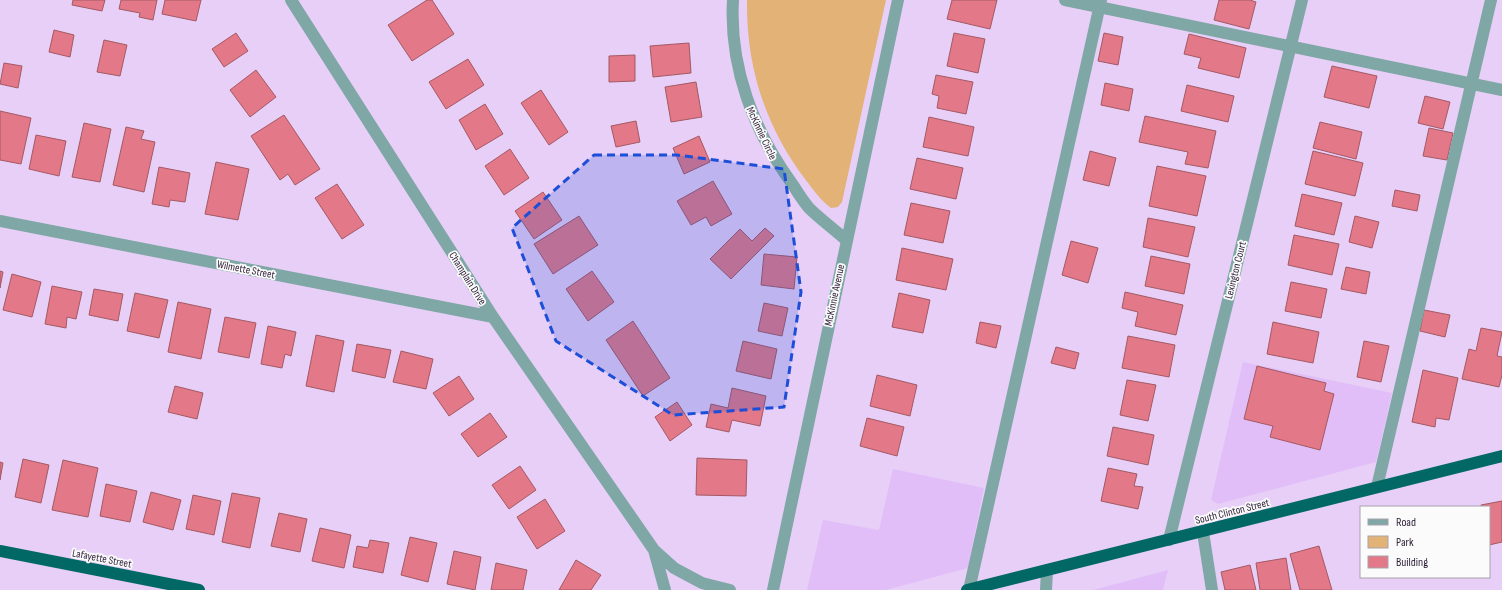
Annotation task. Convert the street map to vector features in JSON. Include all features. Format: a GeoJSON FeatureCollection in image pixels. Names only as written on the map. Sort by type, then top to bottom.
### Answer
{"type":"FeatureCollection","features":[{"type":"Feature","properties":{"kind":"highway","name":"South Clinton Street"},"geometry":{"type":"LineString","coordinates":[[968,590],[1502,456]]}},
{"type":"Feature","properties":{"kind":"highway","name":"Lafayette Street"},"geometry":{"type":"LineString","coordinates":[[0,551],[199,590]]}},
{"type":"Feature","properties":{"kind":"street","name":"Champlain Drive"},"geometry":{"type":"LineString","coordinates":[[291,0],[493,317],[654,550],[674,568],[702,583],[730,590]]}},
{"type":"Feature","properties":{"kind":"street","name":"McKinnie Circle"},"geometry":{"type":"LineString","coordinates":[[734,0],[736,60],[745,95],[758,126],[776,163],[809,207],[846,240]]}},
{"type":"Feature","properties":{"kind":"street","name":"McKinnie Avenue"},"geometry":{"type":"LineString","coordinates":[[773,590],[898,0]]}},
{"type":"Feature","properties":{"kind":"street"},"geometry":{"type":"LineString","coordinates":[[1065,0],[1100,3],[1291,46],[1502,90]]}},
{"type":"Feature","properties":{"kind":"street","name":"Lexington Court"},"geometry":{"type":"LineString","coordinates":[[1169,540],[1302,0]]}},
{"type":"Feature","properties":{"kind":"street"},"geometry":{"type":"LineString","coordinates":[[1377,487],[1491,0]]}},
{"type":"Feature","properties":{"kind":"street"},"geometry":{"type":"LineString","coordinates":[[968,590],[1100,3]]}},
{"type":"Feature","properties":{"kind":"street","name":"Wilmette Street"},"geometry":{"type":"LineString","coordinates":[[0,221],[493,317]]}},
{"type":"Feature","properties":{"kind":"street"},"geometry":{"type":"LineString","coordinates":[[1203,532],[1212,590]]}},
{"type":"Feature","properties":{"kind":"street","name":"Champlain Drive"},"geometry":{"type":"LineString","coordinates":[[654,550],[665,590]]}},
{"type":"Feature","properties":{"kind":"street"},"geometry":{"type":"LineString","coordinates":[[1046,590],[1047,570]]}},
{"type":"Feature","properties":{"kind":"highlighted area"},"geometry":{"type":"Polygon","coordinates":[[[594,155],[677,155],[784,169],[801,292],[784,407],[673,415],[556,341],[512,228],[594,155]]]}},
{"type":"Feature","properties":{"kind":"shaded area"},"geometry":{"type":"Polygon","coordinates":[[[1243,362],[1392,393],[1376,462],[1218,504],[1211,500],[1243,362]]]}},
{"type":"Feature","properties":{"kind":"shaded area"},"geometry":{"type":"Polygon","coordinates":[[[893,469],[984,488],[968,568],[886,590],[807,590],[823,520],[879,530],[893,469]]]}},
{"type":"Feature","properties":{"kind":"shaded area"},"geometry":{"type":"Polygon","coordinates":[[[1168,570],[1163,590],[1093,590],[1168,570]]]}},
{"type":"Feature","properties":{"kind":"green space"},"geometry":{"type":"Polygon","coordinates":[[[747,0],[886,0],[842,202],[838,207],[831,208],[827,205],[805,179],[779,138],[769,116],[754,72],[750,48],[747,0]]]}},
{"type":"Feature","properties":{"kind":"building"},"geometry":{"type":"Polygon","coordinates":[[[73,0],[105,0],[102,11],[72,5],[73,0]]]}},
{"type":"Feature","properties":{"kind":"building"},"geometry":{"type":"Polygon","coordinates":[[[121,0],[157,0],[153,20],[139,17],[140,13],[119,9],[121,0]]]}},
{"type":"Feature","properties":{"kind":"building"},"geometry":{"type":"Polygon","coordinates":[[[165,0],[201,0],[196,21],[162,14],[165,0]]]}},
{"type":"Feature","properties":{"kind":"building"},"geometry":{"type":"Polygon","coordinates":[[[427,0],[432,0],[454,34],[412,61],[388,25],[427,0]]]}},
{"type":"Feature","properties":{"kind":"building"},"geometry":{"type":"Polygon","coordinates":[[[952,0],[997,0],[990,29],[947,19],[952,0]]]}},
{"type":"Feature","properties":{"kind":"building"},"geometry":{"type":"Polygon","coordinates":[[[1219,0],[1250,0],[1256,2],[1249,29],[1214,20],[1219,0]]]}},
{"type":"Feature","properties":{"kind":"building"},"geometry":{"type":"Polygon","coordinates":[[[54,30],[74,35],[70,57],[49,52],[54,30]]]}},
{"type":"Feature","properties":{"kind":"building"},"geometry":{"type":"Polygon","coordinates":[[[236,33],[248,51],[224,67],[212,49],[236,33]]]}},
{"type":"Feature","properties":{"kind":"building"},"geometry":{"type":"Polygon","coordinates":[[[954,33],[985,39],[978,73],[947,66],[954,33]]]}},
{"type":"Feature","properties":{"kind":"building"},"geometry":{"type":"Polygon","coordinates":[[[1104,33],[1123,37],[1118,65],[1098,61],[1104,33]]]}},
{"type":"Feature","properties":{"kind":"building"},"geometry":{"type":"Polygon","coordinates":[[[1189,34],[1246,48],[1239,78],[1198,68],[1201,58],[1184,54],[1189,34]]]}},
{"type":"Feature","properties":{"kind":"building"},"geometry":{"type":"Polygon","coordinates":[[[104,40],[127,45],[120,76],[97,72],[104,40]]]}},
{"type":"Feature","properties":{"kind":"building"},"geometry":{"type":"Polygon","coordinates":[[[689,43],[691,73],[653,77],[650,46],[689,43]]]}},
{"type":"Feature","properties":{"kind":"building"},"geometry":{"type":"Polygon","coordinates":[[[635,55],[635,81],[609,82],[609,56],[635,55]]]}},
{"type":"Feature","properties":{"kind":"building"},"geometry":{"type":"Polygon","coordinates":[[[468,59],[484,85],[446,109],[429,82],[468,59]]]}},
{"type":"Feature","properties":{"kind":"building"},"geometry":{"type":"Polygon","coordinates":[[[4,63],[22,66],[18,88],[0,84],[4,63]]]}},
{"type":"Feature","properties":{"kind":"building"},"geometry":{"type":"Polygon","coordinates":[[[1332,66],[1377,76],[1369,108],[1324,97],[1332,66]]]}},
{"type":"Feature","properties":{"kind":"building"},"geometry":{"type":"Polygon","coordinates":[[[256,70],[276,97],[250,117],[230,90],[256,70]]]}},
{"type":"Feature","properties":{"kind":"building"},"geometry":{"type":"Polygon","coordinates":[[[936,75],[973,82],[966,114],[937,108],[939,96],[932,94],[936,75]]]}},
{"type":"Feature","properties":{"kind":"building"},"geometry":{"type":"Polygon","coordinates":[[[696,82],[702,117],[671,122],[665,87],[696,82]]]}},
{"type":"Feature","properties":{"kind":"building"},"geometry":{"type":"Polygon","coordinates":[[[1105,83],[1133,89],[1129,111],[1101,105],[1105,83]]]}},
{"type":"Feature","properties":{"kind":"building"},"geometry":{"type":"Polygon","coordinates":[[[1187,85],[1234,96],[1228,122],[1181,111],[1187,85]]]}},
{"type":"Feature","properties":{"kind":"building"},"geometry":{"type":"Polygon","coordinates":[[[541,90],[568,132],[549,145],[521,103],[541,90]]]}},
{"type":"Feature","properties":{"kind":"building"},"geometry":{"type":"Polygon","coordinates":[[[1425,96],[1450,102],[1443,129],[1418,123],[1425,96]]]}},
{"type":"Feature","properties":{"kind":"building"},"geometry":{"type":"Polygon","coordinates":[[[485,104],[503,134],[476,150],[459,120],[485,104]]]}},
{"type":"Feature","properties":{"kind":"building"},"geometry":{"type":"Polygon","coordinates":[[[0,111],[31,118],[21,164],[0,160],[0,111]]]}},
{"type":"Feature","properties":{"kind":"building"},"geometry":{"type":"Polygon","coordinates":[[[284,115],[320,169],[295,185],[288,174],[280,180],[251,136],[284,115]]]}},
{"type":"Feature","properties":{"kind":"building"},"geometry":{"type":"Polygon","coordinates":[[[1145,116],[1216,131],[1208,168],[1185,164],[1188,152],[1139,142],[1145,116]]]}},
{"type":"Feature","properties":{"kind":"building"},"geometry":{"type":"Polygon","coordinates":[[[929,117],[974,127],[968,156],[923,147],[929,117]]]}},
{"type":"Feature","properties":{"kind":"building"},"geometry":{"type":"Polygon","coordinates":[[[636,121],[640,142],[616,147],[611,126],[636,121]]]}},
{"type":"Feature","properties":{"kind":"building"},"geometry":{"type":"Polygon","coordinates":[[[1320,122],[1362,132],[1356,159],[1313,148],[1320,122]]]}},
{"type":"Feature","properties":{"kind":"building"},"geometry":{"type":"Polygon","coordinates":[[[84,123],[111,129],[100,182],[72,177],[84,123]]]}},
{"type":"Feature","properties":{"kind":"building"},"geometry":{"type":"Polygon","coordinates":[[[126,127],[144,131],[141,139],[155,142],[144,192],[113,185],[126,127]]]}},
{"type":"Feature","properties":{"kind":"building"},"geometry":{"type":"Polygon","coordinates":[[[1429,128],[1453,133],[1447,160],[1423,156],[1429,128]]]}},
{"type":"Feature","properties":{"kind":"building"},"geometry":{"type":"Polygon","coordinates":[[[36,135],[66,141],[59,176],[29,169],[36,135]]]}},
{"type":"Feature","properties":{"kind":"building"},"geometry":{"type":"Polygon","coordinates":[[[699,136],[710,162],[684,174],[673,148],[699,136]]]}},
{"type":"Feature","properties":{"kind":"building"},"geometry":{"type":"Polygon","coordinates":[[[510,149],[529,178],[504,195],[485,166],[510,149]]]}},
{"type":"Feature","properties":{"kind":"building"},"geometry":{"type":"Polygon","coordinates":[[[1090,151],[1116,158],[1109,186],[1083,180],[1090,151]]]}},
{"type":"Feature","properties":{"kind":"building"},"geometry":{"type":"Polygon","coordinates":[[[1313,151],[1363,163],[1355,196],[1305,184],[1313,151]]]}},
{"type":"Feature","properties":{"kind":"building"},"geometry":{"type":"Polygon","coordinates":[[[917,158],[963,168],[956,199],[910,189],[917,158]]]}},
{"type":"Feature","properties":{"kind":"building"},"geometry":{"type":"Polygon","coordinates":[[[216,162],[249,169],[238,220],[205,214],[216,162]]]}},
{"type":"Feature","properties":{"kind":"building"},"geometry":{"type":"Polygon","coordinates":[[[1157,166],[1206,176],[1197,216],[1149,206],[1157,166]]]}},
{"type":"Feature","properties":{"kind":"building"},"geometry":{"type":"Polygon","coordinates":[[[159,167],[190,173],[185,202],[170,200],[169,207],[152,204],[159,167]]]}},
{"type":"Feature","properties":{"kind":"building"},"geometry":{"type":"Polygon","coordinates":[[[713,181],[732,214],[711,226],[706,217],[691,225],[677,201],[713,181]]]}},
{"type":"Feature","properties":{"kind":"building"},"geometry":{"type":"Polygon","coordinates":[[[337,184],[364,225],[342,239],[315,198],[337,184]]]}},
{"type":"Feature","properties":{"kind":"building"},"geometry":{"type":"Polygon","coordinates":[[[1395,190],[1420,195],[1417,211],[1392,206],[1395,190]]]}},
{"type":"Feature","properties":{"kind":"building"},"geometry":{"type":"Polygon","coordinates":[[[543,192],[562,220],[534,239],[515,211],[543,192]]]}},
{"type":"Feature","properties":{"kind":"building"},"geometry":{"type":"Polygon","coordinates":[[[1302,194],[1342,203],[1334,235],[1295,226],[1302,194]]]}},
{"type":"Feature","properties":{"kind":"building"},"geometry":{"type":"Polygon","coordinates":[[[911,203],[950,211],[943,243],[904,235],[911,203]]]}},
{"type":"Feature","properties":{"kind":"building"},"geometry":{"type":"Polygon","coordinates":[[[579,216],[598,245],[553,274],[534,244],[579,216]]]}},
{"type":"Feature","properties":{"kind":"building"},"geometry":{"type":"Polygon","coordinates":[[[1355,216],[1379,222],[1372,248],[1349,242],[1355,216]]]}},
{"type":"Feature","properties":{"kind":"building"},"geometry":{"type":"Polygon","coordinates":[[[1148,218],[1195,227],[1188,257],[1143,247],[1148,218]]]}},
{"type":"Feature","properties":{"kind":"building"},"geometry":{"type":"Polygon","coordinates":[[[765,228],[774,236],[731,279],[710,259],[740,229],[752,241],[765,228]]]}},
{"type":"Feature","properties":{"kind":"building"},"geometry":{"type":"Polygon","coordinates":[[[1294,235],[1339,244],[1332,275],[1288,265],[1294,235]]]}},
{"type":"Feature","properties":{"kind":"building"},"geometry":{"type":"Polygon","coordinates":[[[1071,241],[1098,248],[1088,283],[1062,275],[1071,241]]]}},
{"type":"Feature","properties":{"kind":"building"},"geometry":{"type":"Polygon","coordinates":[[[902,248],[953,259],[946,290],[896,280],[902,248]]]}},
{"type":"Feature","properties":{"kind":"building"},"geometry":{"type":"Polygon","coordinates":[[[764,254],[797,257],[794,289],[761,285],[764,254]]]}},
{"type":"Feature","properties":{"kind":"building"},"geometry":{"type":"Polygon","coordinates":[[[1151,256],[1190,264],[1184,294],[1145,286],[1151,256]]]}},
{"type":"Feature","properties":{"kind":"building"},"geometry":{"type":"Polygon","coordinates":[[[1346,267],[1370,272],[1366,294],[1341,289],[1346,267]]]}},
{"type":"Feature","properties":{"kind":"building"},"geometry":{"type":"Polygon","coordinates":[[[0,271],[3,272],[0,288],[0,271]]]}},
{"type":"Feature","properties":{"kind":"building"},"geometry":{"type":"Polygon","coordinates":[[[592,271],[614,302],[588,321],[566,289],[592,271]]]}},
{"type":"Feature","properties":{"kind":"building"},"geometry":{"type":"Polygon","coordinates":[[[12,274],[41,282],[32,317],[3,310],[12,274]]]}},
{"type":"Feature","properties":{"kind":"building"},"geometry":{"type":"Polygon","coordinates":[[[1291,282],[1327,289],[1321,318],[1285,311],[1291,282]]]}},
{"type":"Feature","properties":{"kind":"building"},"geometry":{"type":"Polygon","coordinates":[[[52,286],[82,292],[76,319],[67,317],[66,328],[45,324],[52,286]]]}},
{"type":"Feature","properties":{"kind":"building"},"geometry":{"type":"Polygon","coordinates":[[[94,289],[123,294],[118,321],[89,315],[94,289]]]}},
{"type":"Feature","properties":{"kind":"building"},"geometry":{"type":"Polygon","coordinates":[[[1125,292],[1183,305],[1176,335],[1135,326],[1138,312],[1122,308],[1125,292]]]}},
{"type":"Feature","properties":{"kind":"building"},"geometry":{"type":"Polygon","coordinates":[[[135,293],[168,300],[159,338],[127,331],[135,293]]]}},
{"type":"Feature","properties":{"kind":"building"},"geometry":{"type":"Polygon","coordinates":[[[899,293],[930,300],[923,333],[892,327],[899,293]]]}},
{"type":"Feature","properties":{"kind":"building"},"geometry":{"type":"Polygon","coordinates":[[[178,302],[211,309],[201,359],[168,352],[178,302]]]}},
{"type":"Feature","properties":{"kind":"building"},"geometry":{"type":"Polygon","coordinates":[[[764,303],[788,308],[782,336],[758,331],[764,303]]]}},
{"type":"Feature","properties":{"kind":"building"},"geometry":{"type":"Polygon","coordinates":[[[1424,310],[1450,315],[1445,337],[1420,331],[1424,310]]]}},
{"type":"Feature","properties":{"kind":"building"},"geometry":{"type":"Polygon","coordinates":[[[225,317],[256,323],[249,358],[218,352],[225,317]]]}},
{"type":"Feature","properties":{"kind":"building"},"geometry":{"type":"Polygon","coordinates":[[[633,321],[670,378],[643,396],[606,340],[633,321]]]}},
{"type":"Feature","properties":{"kind":"building"},"geometry":{"type":"Polygon","coordinates":[[[980,322],[1001,326],[996,348],[976,343],[980,322]]]}},
{"type":"Feature","properties":{"kind":"building"},"geometry":{"type":"Polygon","coordinates":[[[1273,322],[1319,332],[1313,363],[1267,354],[1273,322]]]}},
{"type":"Feature","properties":{"kind":"building"},"geometry":{"type":"Polygon","coordinates":[[[268,326],[296,332],[291,356],[285,354],[282,368],[261,364],[268,326]]]}},
{"type":"Feature","properties":{"kind":"building"},"geometry":{"type":"Polygon","coordinates":[[[1481,328],[1502,332],[1497,356],[1502,357],[1502,375],[1499,387],[1462,379],[1469,349],[1476,351],[1481,328]]]}},
{"type":"Feature","properties":{"kind":"building"},"geometry":{"type":"Polygon","coordinates":[[[316,335],[344,341],[334,392],[306,386],[316,335]]]}},
{"type":"Feature","properties":{"kind":"building"},"geometry":{"type":"Polygon","coordinates":[[[1128,336],[1175,345],[1169,377],[1122,368],[1128,336]]]}},
{"type":"Feature","properties":{"kind":"building"},"geometry":{"type":"Polygon","coordinates":[[[743,341],[777,349],[771,379],[736,371],[743,341]]]}},
{"type":"Feature","properties":{"kind":"building"},"geometry":{"type":"Polygon","coordinates":[[[1364,341],[1389,346],[1381,382],[1357,377],[1364,341]]]}},
{"type":"Feature","properties":{"kind":"building"},"geometry":{"type":"Polygon","coordinates":[[[357,344],[391,350],[385,378],[352,371],[357,344]]]}},
{"type":"Feature","properties":{"kind":"building"},"geometry":{"type":"Polygon","coordinates":[[[1056,347],[1079,353],[1075,369],[1051,363],[1056,347]]]}},
{"type":"Feature","properties":{"kind":"building"},"geometry":{"type":"Polygon","coordinates":[[[401,351],[433,359],[426,389],[393,382],[401,351]]]}},
{"type":"Feature","properties":{"kind":"building"},"geometry":{"type":"Polygon","coordinates":[[[1257,366],[1326,383],[1324,391],[1334,394],[1320,450],[1270,437],[1273,426],[1244,419],[1257,366]]]}},
{"type":"Feature","properties":{"kind":"building"},"geometry":{"type":"Polygon","coordinates":[[[1423,370],[1458,378],[1449,420],[1436,418],[1435,427],[1412,422],[1423,370]]]}},
{"type":"Feature","properties":{"kind":"building"},"geometry":{"type":"Polygon","coordinates":[[[877,375],[917,385],[910,416],[870,406],[877,375]]]}},
{"type":"Feature","properties":{"kind":"building"},"geometry":{"type":"Polygon","coordinates":[[[459,376],[474,399],[449,416],[433,393],[459,376]]]}},
{"type":"Feature","properties":{"kind":"building"},"geometry":{"type":"Polygon","coordinates":[[[1127,380],[1156,385],[1148,421],[1120,415],[1127,380]]]}},
{"type":"Feature","properties":{"kind":"building"},"geometry":{"type":"Polygon","coordinates":[[[175,386],[203,393],[197,419],[168,412],[175,386]]]}},
{"type":"Feature","properties":{"kind":"building"},"geometry":{"type":"Polygon","coordinates":[[[732,388],[766,396],[760,426],[732,420],[729,432],[706,427],[711,404],[728,408],[732,388]]]}},
{"type":"Feature","properties":{"kind":"building"},"geometry":{"type":"Polygon","coordinates":[[[677,402],[692,425],[670,441],[655,417],[677,402]]]}},
{"type":"Feature","properties":{"kind":"building"},"geometry":{"type":"Polygon","coordinates":[[[490,413],[507,437],[478,457],[461,434],[490,413]]]}},
{"type":"Feature","properties":{"kind":"building"},"geometry":{"type":"Polygon","coordinates":[[[867,418],[904,427],[897,456],[860,446],[867,418]]]}},
{"type":"Feature","properties":{"kind":"building"},"geometry":{"type":"Polygon","coordinates":[[[1113,427],[1154,435],[1148,465],[1107,456],[1113,427]]]}},
{"type":"Feature","properties":{"kind":"building"},"geometry":{"type":"Polygon","coordinates":[[[697,458],[747,460],[746,496],[696,495],[697,458]]]}},
{"type":"Feature","properties":{"kind":"building"},"geometry":{"type":"Polygon","coordinates":[[[23,459],[49,465],[41,503],[15,497],[23,459]]]}},
{"type":"Feature","properties":{"kind":"building"},"geometry":{"type":"Polygon","coordinates":[[[63,460],[98,468],[88,517],[52,510],[63,460]]]}},
{"type":"Feature","properties":{"kind":"building"},"geometry":{"type":"Polygon","coordinates":[[[0,462],[3,463],[0,480],[0,462]]]}},
{"type":"Feature","properties":{"kind":"building"},"geometry":{"type":"Polygon","coordinates":[[[520,466],[536,490],[509,509],[492,485],[520,466]]]}},
{"type":"Feature","properties":{"kind":"building"},"geometry":{"type":"Polygon","coordinates":[[[1108,468],[1137,474],[1134,486],[1143,487],[1138,509],[1101,501],[1108,468]]]}},
{"type":"Feature","properties":{"kind":"building"},"geometry":{"type":"Polygon","coordinates":[[[106,484],[137,491],[130,522],[100,516],[106,484]]]}},
{"type":"Feature","properties":{"kind":"building"},"geometry":{"type":"Polygon","coordinates":[[[151,492],[181,500],[173,530],[143,522],[151,492]]]}},
{"type":"Feature","properties":{"kind":"building"},"geometry":{"type":"Polygon","coordinates":[[[232,493],[260,498],[250,548],[222,542],[232,493]]]}},
{"type":"Feature","properties":{"kind":"building"},"geometry":{"type":"Polygon","coordinates":[[[193,495],[221,501],[214,535],[186,529],[193,495]]]}},
{"type":"Feature","properties":{"kind":"building"},"geometry":{"type":"Polygon","coordinates":[[[545,499],[565,531],[537,549],[517,517],[545,499]]]}},
{"type":"Feature","properties":{"kind":"building"},"geometry":{"type":"Polygon","coordinates":[[[1502,501],[1502,542],[1490,545],[1490,506],[1481,505],[1502,501]]]}},
{"type":"Feature","properties":{"kind":"building"},"geometry":{"type":"Polygon","coordinates":[[[279,513],[307,519],[300,552],[271,546],[279,513]]]}},
{"type":"Feature","properties":{"kind":"building"},"geometry":{"type":"Polygon","coordinates":[[[320,528],[351,535],[344,568],[312,561],[320,528]]]}},
{"type":"Feature","properties":{"kind":"building"},"geometry":{"type":"Polygon","coordinates":[[[410,537],[437,543],[428,582],[401,575],[410,537]]]}},
{"type":"Feature","properties":{"kind":"building"},"geometry":{"type":"Polygon","coordinates":[[[370,540],[389,543],[383,573],[353,567],[357,546],[368,548],[370,540]]]}},
{"type":"Feature","properties":{"kind":"building"},"geometry":{"type":"Polygon","coordinates":[[[1319,546],[1332,590],[1300,590],[1290,554],[1319,546]]]}},
{"type":"Feature","properties":{"kind":"building"},"geometry":{"type":"Polygon","coordinates":[[[454,551],[481,557],[475,590],[447,584],[454,551]]]}},
{"type":"Feature","properties":{"kind":"building"},"geometry":{"type":"Polygon","coordinates":[[[1286,558],[1291,590],[1260,590],[1256,563],[1286,558]]]}},
{"type":"Feature","properties":{"kind":"building"},"geometry":{"type":"Polygon","coordinates":[[[576,560],[601,575],[591,590],[559,590],[576,560]]]}},
{"type":"Feature","properties":{"kind":"building"},"geometry":{"type":"Polygon","coordinates":[[[496,563],[527,570],[523,590],[491,590],[496,563]]]}},
{"type":"Feature","properties":{"kind":"building"},"geometry":{"type":"Polygon","coordinates":[[[1250,565],[1256,590],[1225,590],[1221,572],[1250,565]]]}}]}
